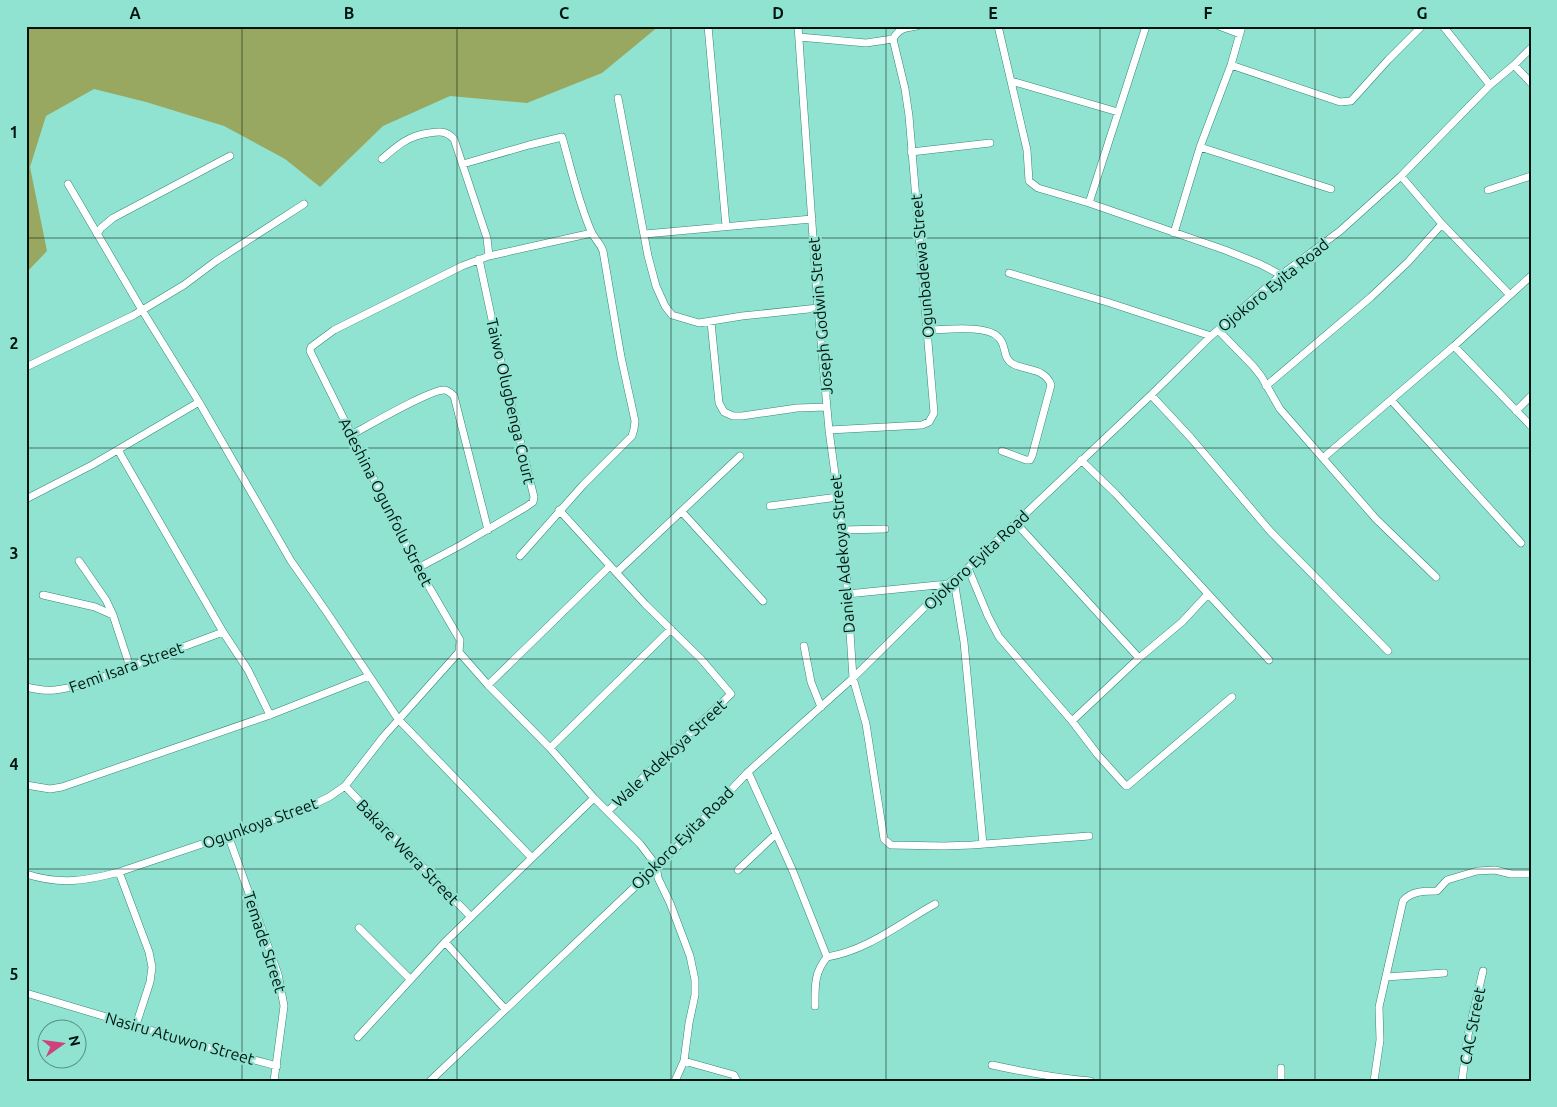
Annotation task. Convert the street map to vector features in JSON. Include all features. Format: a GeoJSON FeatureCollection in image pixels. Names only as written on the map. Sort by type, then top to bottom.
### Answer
{"type":"FeatureCollection","features":[{"type":"Feature","properties":{"kind":"street"},"geometry":{"type":"LineString","coordinates":[[708,26],[726,226]]}},
{"type":"Feature","properties":{"kind":"street"},"geometry":{"type":"LineString","coordinates":[[798,26],[812,219]]}},
{"type":"Feature","properties":{"kind":"street"},"geometry":{"type":"LineString","coordinates":[[800,37],[866,43],[893,39],[897,32],[917,26]]}},
{"type":"Feature","properties":{"kind":"street"},"geometry":{"type":"LineString","coordinates":[[998,26],[1026,150],[1030,181],[1038,188],[1089,203],[1225,250],[1281,275]]}},
{"type":"Feature","properties":{"kind":"street"},"geometry":{"type":"LineString","coordinates":[[1089,203],[1145,26]]}},
{"type":"Feature","properties":{"kind":"street"},"geometry":{"type":"LineString","coordinates":[[1174,233],[1200,147],[1241,30],[1219,26]]}},
{"type":"Feature","properties":{"kind":"street"},"geometry":{"type":"LineString","coordinates":[[1230,64],[1340,102],[1345,102],[1351,100],[1422,26]]}},
{"type":"Feature","properties":{"kind":"street"},"geometry":{"type":"LineString","coordinates":[[1443,26],[1490,85]]}},
{"type":"Feature","properties":{"kind":"street","name":"Ogunbadewa Street"},"geometry":{"type":"LineString","coordinates":[[829,430],[922,425],[929,422],[934,413],[909,116],[905,89],[893,39]]}},
{"type":"Feature","properties":{"kind":"street","name":"Ojokoro Eyita Road"},"geometry":{"type":"LineString","coordinates":[[430,1081],[680,844],[748,772],[853,678],[951,582],[1151,396],[1211,336],[1281,275],[1340,231],[1401,176],[1490,85],[1531,48]]}},
{"type":"Feature","properties":{"kind":"street"},"geometry":{"type":"LineString","coordinates":[[1514,65],[1531,83]]}},
{"type":"Feature","properties":{"kind":"street"},"geometry":{"type":"LineString","coordinates":[[1010,81],[1118,112]]}},
{"type":"Feature","properties":{"kind":"street"},"geometry":{"type":"LineString","coordinates":[[618,98],[656,286],[665,306],[672,315],[699,323],[742,316],[818,308]]}},
{"type":"Feature","properties":{"kind":"street"},"geometry":{"type":"LineString","coordinates":[[382,159],[406,139],[418,134],[447,132],[454,139],[463,164],[487,238],[489,256]]}},
{"type":"Feature","properties":{"kind":"street"},"geometry":{"type":"LineString","coordinates":[[463,164],[562,137],[592,234],[600,243],[603,251],[621,357],[635,421],[632,436],[559,510],[520,556]]}},
{"type":"Feature","properties":{"kind":"street"},"geometry":{"type":"LineString","coordinates":[[912,152],[990,144]]}},
{"type":"Feature","properties":{"kind":"street"},"geometry":{"type":"LineString","coordinates":[[1200,147],[1331,189]]}},
{"type":"Feature","properties":{"kind":"street"},"geometry":{"type":"LineString","coordinates":[[97,234],[113,218],[230,156]]}},
{"type":"Feature","properties":{"kind":"street"},"geometry":{"type":"LineString","coordinates":[[1401,176],[1442,224],[1510,295]]}},
{"type":"Feature","properties":{"kind":"street"},"geometry":{"type":"LineString","coordinates":[[1488,190],[1531,176]]}},
{"type":"Feature","properties":{"kind":"street"},"geometry":{"type":"LineString","coordinates":[[68,184],[199,402],[291,561],[398,719],[532,858]]}},
{"type":"Feature","properties":{"kind":"street"},"geometry":{"type":"LineString","coordinates":[[26,367],[117,324],[142,310],[184,285],[224,256],[304,204]]}},
{"type":"Feature","properties":{"kind":"street","name":"Joseph Godwin Street"},"geometry":{"type":"LineString","coordinates":[[645,234],[812,219],[829,430]]}},
{"type":"Feature","properties":{"kind":"street"},"geometry":{"type":"LineString","coordinates":[[1266,386],[1371,297],[1408,262],[1442,224]]}},
{"type":"Feature","properties":{"kind":"street"},"geometry":{"type":"LineString","coordinates":[[479,259],[592,234]]}},
{"type":"Feature","properties":{"kind":"street","name":"Adeshina Ogunfolu Street"},"geometry":{"type":"LineString","coordinates":[[459,652],[460,640],[418,568],[310,350],[311,347],[334,330],[444,274],[479,259]]}},
{"type":"Feature","properties":{"kind":"street","name":"Taiwo Olugbenga Court"},"geometry":{"type":"LineString","coordinates":[[418,568],[526,507],[532,502],[534,497],[501,362],[479,259]]}},
{"type":"Feature","properties":{"kind":"street"},"geometry":{"type":"LineString","coordinates":[[1009,273],[1211,336]]}},
{"type":"Feature","properties":{"kind":"street"},"geometry":{"type":"LineString","coordinates":[[1323,458],[1454,346],[1531,276]]}},
{"type":"Feature","properties":{"kind":"street"},"geometry":{"type":"LineString","coordinates":[[712,322],[719,402],[724,412],[733,416],[742,416],[797,408],[827,407]]}},
{"type":"Feature","properties":{"kind":"street"},"geometry":{"type":"LineString","coordinates":[[928,330],[971,329],[987,331],[1001,339],[1005,356],[1010,362],[1044,374],[1049,380],[1051,385],[1030,460],[1002,451]]}},
{"type":"Feature","properties":{"kind":"street"},"geometry":{"type":"LineString","coordinates":[[1218,330],[1253,366],[1280,409],[1376,518],[1436,576]]}},
{"type":"Feature","properties":{"kind":"street"},"geometry":{"type":"LineString","coordinates":[[1454,346],[1531,426]]}},
{"type":"Feature","properties":{"kind":"street"},"geometry":{"type":"LineString","coordinates":[[351,435],[426,396],[443,390],[450,392],[454,396],[488,530]]}},
{"type":"Feature","properties":{"kind":"street"},"geometry":{"type":"LineString","coordinates":[[1151,396],[1191,438],[1270,532],[1388,651]]}},
{"type":"Feature","properties":{"kind":"street"},"geometry":{"type":"LineString","coordinates":[[1516,411],[1531,396]]}},
{"type":"Feature","properties":{"kind":"street"},"geometry":{"type":"LineString","coordinates":[[1391,400],[1521,543]]}},
{"type":"Feature","properties":{"kind":"street"},"geometry":{"type":"LineString","coordinates":[[26,499],[118,450],[199,402]]}},
{"type":"Feature","properties":{"kind":"street","name":"Daniel Adekoya Street"},"geometry":{"type":"LineString","coordinates":[[829,430],[842,530],[853,678],[866,724],[884,839],[891,845],[901,846],[983,844]]}},
{"type":"Feature","properties":{"kind":"street"},"geometry":{"type":"LineString","coordinates":[[118,450],[223,632],[248,670],[270,715]]}},
{"type":"Feature","properties":{"kind":"street"},"geometry":{"type":"LineString","coordinates":[[617,572],[740,456]]}},
{"type":"Feature","properties":{"kind":"street"},"geometry":{"type":"LineString","coordinates":[[1082,460],[1116,494],[1269,660]]}},
{"type":"Feature","properties":{"kind":"street"},"geometry":{"type":"LineString","coordinates":[[770,506],[838,497]]}},
{"type":"Feature","properties":{"kind":"street"},"geometry":{"type":"LineString","coordinates":[[550,748],[671,629],[645,604],[559,510]]}},
{"type":"Feature","properties":{"kind":"street"},"geometry":{"type":"LineString","coordinates":[[682,512],[763,601]]}},
{"type":"Feature","properties":{"kind":"street"},"geometry":{"type":"LineString","coordinates":[[1016,523],[1139,658]]}},
{"type":"Feature","properties":{"kind":"street"},"geometry":{"type":"LineString","coordinates":[[842,530],[886,529]]}},
{"type":"Feature","properties":{"kind":"street"},"geometry":{"type":"LineString","coordinates":[[79,561],[106,600],[113,615],[130,667]]}},
{"type":"Feature","properties":{"kind":"street"},"geometry":{"type":"LineString","coordinates":[[488,685],[610,566]]}},
{"type":"Feature","properties":{"kind":"street"},"geometry":{"type":"LineString","coordinates":[[968,568],[999,637],[1072,720],[1098,755],[1123,784],[1127,786],[1203,723],[1232,696]]}},
{"type":"Feature","properties":{"kind":"street"},"geometry":{"type":"LineString","coordinates":[[847,594],[951,582],[964,642],[983,844],[1089,836]]}},
{"type":"Feature","properties":{"kind":"street"},"geometry":{"type":"LineString","coordinates":[[1072,720],[1139,658],[1182,622],[1208,594]]}},
{"type":"Feature","properties":{"kind":"street"},"geometry":{"type":"LineString","coordinates":[[43,595],[95,607],[113,615]]}},
{"type":"Feature","properties":{"kind":"street","name":"Wale Adekoya Street"},"geometry":{"type":"LineString","coordinates":[[608,811],[731,694],[701,659],[671,629]]}},
{"type":"Feature","properties":{"kind":"street","name":"Femi Isara Street"},"geometry":{"type":"LineString","coordinates":[[26,687],[50,692],[62,690],[223,632]]}},
{"type":"Feature","properties":{"kind":"street"},"geometry":{"type":"LineString","coordinates":[[804,646],[811,682],[821,707]]}},
{"type":"Feature","properties":{"kind":"street"},"geometry":{"type":"LineString","coordinates":[[459,652],[488,685],[550,748],[594,798],[640,844],[656,865],[658,878],[670,902],[690,956],[695,980],[684,1061],[675,1081]]}},
{"type":"Feature","properties":{"kind":"street","name":"Ogunkoya Street"},"geometry":{"type":"LineString","coordinates":[[26,874],[58,882],[81,881],[119,872],[308,807],[329,797],[345,786],[398,719],[459,652]]}},
{"type":"Feature","properties":{"kind":"street"},"geometry":{"type":"LineString","coordinates":[[26,785],[50,789],[62,787],[270,715],[369,676]]}},
{"type":"Feature","properties":{"kind":"street"},"geometry":{"type":"LineString","coordinates":[[748,772],[802,894],[827,957]]}},
{"type":"Feature","properties":{"kind":"street","name":"Bakare Wera Street"},"geometry":{"type":"LineString","coordinates":[[345,786],[471,918]]}},
{"type":"Feature","properties":{"kind":"street"},"geometry":{"type":"LineString","coordinates":[[358,1037],[445,942],[594,798]]}},
{"type":"Feature","properties":{"kind":"street"},"geometry":{"type":"LineString","coordinates":[[738,870],[776,834]]}},
{"type":"Feature","properties":{"kind":"street","name":"Temade Street"},"geometry":{"type":"LineString","coordinates":[[228,835],[278,974],[283,995],[284,1006],[274,1081]]}},
{"type":"Feature","properties":{"kind":"street"},"geometry":{"type":"LineString","coordinates":[[1374,1081],[1380,1040],[1378,1007],[1403,901],[1407,896],[1423,891],[1437,891],[1447,880],[1477,871],[1495,870],[1512,874],[1531,874]]}},
{"type":"Feature","properties":{"kind":"street"},"geometry":{"type":"LineString","coordinates":[[119,872],[149,952],[152,967],[150,982],[136,1025]]}},
{"type":"Feature","properties":{"kind":"street"},"geometry":{"type":"LineString","coordinates":[[815,1006],[816,979],[821,964],[827,957],[844,954],[875,941],[934,904]]}},
{"type":"Feature","properties":{"kind":"street"},"geometry":{"type":"LineString","coordinates":[[359,928],[410,979]]}},
{"type":"Feature","properties":{"kind":"street"},"geometry":{"type":"LineString","coordinates":[[445,942],[505,1009]]}},
{"type":"Feature","properties":{"kind":"street","name":"CAC Street"},"geometry":{"type":"LineString","coordinates":[[1462,1081],[1468,1035],[1483,971]]}},
{"type":"Feature","properties":{"kind":"street"},"geometry":{"type":"LineString","coordinates":[[1386,978],[1444,973]]}},
{"type":"Feature","properties":{"kind":"street","name":"Nasiru Atuwon Street"},"geometry":{"type":"LineString","coordinates":[[26,993],[277,1066]]}},
{"type":"Feature","properties":{"kind":"street"},"geometry":{"type":"LineString","coordinates":[[684,1061],[734,1075],[736,1081]]}},
{"type":"Feature","properties":{"kind":"street"},"geometry":{"type":"LineString","coordinates":[[992,1065],[1018,1071],[1090,1081]]}},
{"type":"Feature","properties":{"kind":"street"},"geometry":{"type":"LineString","coordinates":[[1281,1081],[1282,1068]]}},
{"type":"Feature","properties":{"kind":"green space"},"geometry":{"type":"Polygon","coordinates":[[[26,26],[659,26],[602,73],[527,103],[450,96],[383,126],[320,187],[285,159],[224,126],[146,102],[94,89],[46,116],[30,167],[47,251],[26,273],[26,26]]]}}]}
